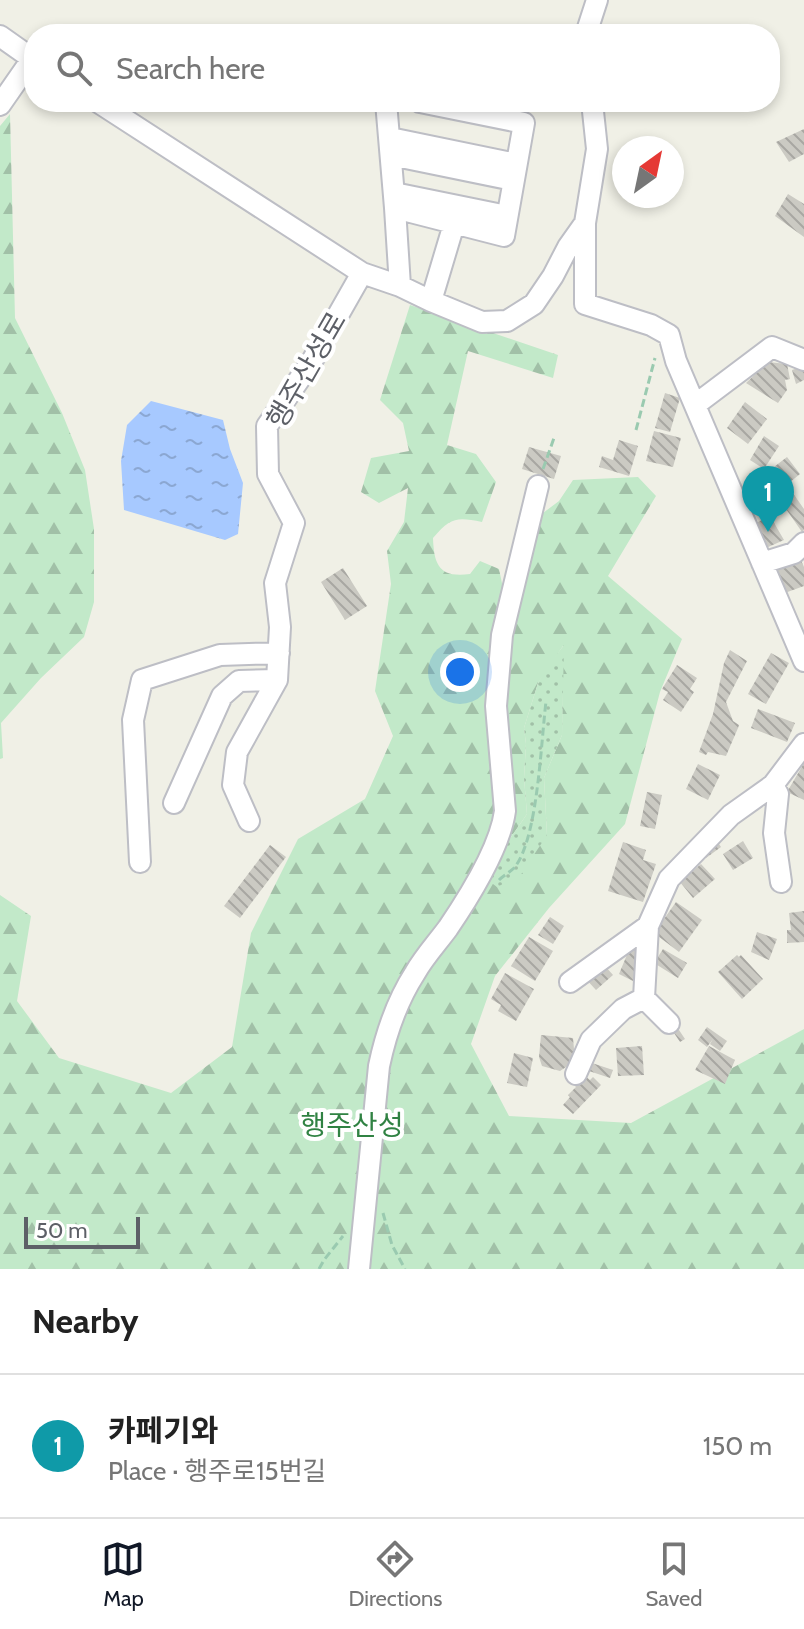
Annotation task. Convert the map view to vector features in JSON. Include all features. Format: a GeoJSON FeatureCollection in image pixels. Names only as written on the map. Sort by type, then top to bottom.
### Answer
{"type":"FeatureCollection","features":[{"type":"Feature","properties":{"kind":"street"},"geometry":{"type":"LineString","coordinates":[[589,24],[597,0]]}},
{"type":"Feature","properties":{"kind":"street"},"geometry":{"type":"LineString","coordinates":[[0,36],[24,53]]}},
{"type":"Feature","properties":{"kind":"street"},"geometry":{"type":"LineString","coordinates":[[0,105],[24,72]]}},
{"type":"Feature","properties":{"kind":"street"},"geometry":{"type":"LineString","coordinates":[[113,112],[362,273],[482,322],[507,321],[534,304],[585,223]]}},
{"type":"Feature","properties":{"kind":"street"},"geometry":{"type":"LineString","coordinates":[[387,112],[400,286]]}},
{"type":"Feature","properties":{"kind":"street"},"geometry":{"type":"LineString","coordinates":[[395,201],[454,224],[504,236],[524,123],[470,112]]}},
{"type":"Feature","properties":{"kind":"street"},"geometry":{"type":"LineString","coordinates":[[593,112],[597,149],[585,223],[585,304],[651,325],[669,335],[676,361],[804,661]]}},
{"type":"Feature","properties":{"kind":"street"},"geometry":{"type":"LineString","coordinates":[[390,147],[514,172]]}},
{"type":"Feature","properties":{"kind":"street"},"geometry":{"type":"LineString","coordinates":[[395,201],[507,216]]}},
{"type":"Feature","properties":{"kind":"street"},"geometry":{"type":"LineString","coordinates":[[431,301],[454,224]]}},
{"type":"Feature","properties":{"kind":"street","name":"행주산성로"},"geometry":{"type":"LineString","coordinates":[[249,821],[233,785],[237,752],[277,680],[280,627],[275,583],[294,523],[268,474],[267,426],[312,361],[362,273]]}},
{"type":"Feature","properties":{"kind":"street"},"geometry":{"type":"LineString","coordinates":[[695,405],[772,347],[804,360]]}},
{"type":"Feature","properties":{"kind":"street"},"geometry":{"type":"LineString","coordinates":[[359,1269],[379,1066],[386,1037],[407,985],[449,926],[477,879],[497,843],[503,823],[505,811],[496,706],[502,635],[538,486]]}},
{"type":"Feature","properties":{"kind":"street"},"geometry":{"type":"LineString","coordinates":[[762,563],[794,553],[804,543]]}},
{"type":"Feature","properties":{"kind":"street"},"geometry":{"type":"LineString","coordinates":[[140,862],[133,720],[142,680],[220,655],[279,653]]}},
{"type":"Feature","properties":{"kind":"street"},"geometry":{"type":"LineString","coordinates":[[174,803],[222,696],[239,681],[277,680]]}},
{"type":"Feature","properties":{"kind":"street"},"geometry":{"type":"LineString","coordinates":[[669,1023],[644,998],[648,926],[669,879],[731,815],[773,785],[804,744]]}},
{"type":"Feature","properties":{"kind":"street"},"geometry":{"type":"LineString","coordinates":[[773,785],[778,794],[774,833],[781,882]]}},
{"type":"Feature","properties":{"kind":"street"},"geometry":{"type":"LineString","coordinates":[[570,982],[648,926]]}},
{"type":"Feature","properties":{"kind":"street"},"geometry":{"type":"LineString","coordinates":[[576,1074],[591,1040],[623,1009],[644,998]]}},
{"type":"Feature","properties":{"kind":"path"},"geometry":{"type":"LineString","coordinates":[[636,430],[655,358]]}},
{"type":"Feature","properties":{"kind":"path"},"geometry":{"type":"LineString","coordinates":[[638,394],[645,396]]}},
{"type":"Feature","properties":{"kind":"path"},"geometry":{"type":"LineString","coordinates":[[538,486],[554,438]]}},
{"type":"Feature","properties":{"kind":"path"},"geometry":{"type":"LineString","coordinates":[[380,1205],[392,1245],[405,1269]]}},
{"type":"Feature","properties":{"kind":"green space"},"geometry":{"type":"Polygon","coordinates":[[[10,114],[15,318],[62,413],[85,470],[94,529],[94,602],[84,637],[41,678],[1,723],[3,758],[0,759],[0,126],[10,114]]]}},
{"type":"Feature","properties":{"kind":"green space","name":"행주산성"},"geometry":{"type":"Polygon","coordinates":[[[410,305],[558,355],[553,378],[468,351],[447,445],[476,454],[496,482],[482,522],[455,520],[433,538],[437,563],[445,572],[470,574],[480,561],[499,569],[503,588],[514,595],[539,516],[559,501],[573,480],[638,477],[656,496],[608,576],[682,639],[660,692],[625,824],[549,908],[495,976],[471,1044],[509,1116],[631,1123],[804,1029],[804,1269],[0,1269],[0,895],[31,916],[17,1001],[59,1058],[171,1093],[232,1047],[251,933],[298,839],[365,799],[393,736],[375,691],[391,584],[387,551],[404,522],[408,488],[379,503],[361,492],[371,458],[409,451],[403,423],[380,400],[410,305]],[[563,646],[538,683],[524,728],[527,814],[489,869],[547,835],[544,778],[562,735],[563,646]]]}},
{"type":"Feature","properties":{"kind":"green space"},"geometry":{"type":"Polygon","coordinates":[[[564,645],[562,735],[544,778],[547,835],[520,876],[497,887],[489,881],[489,869],[527,814],[524,728],[538,683],[564,645]]]}},
{"type":"Feature","properties":{"kind":"water"},"geometry":{"type":"Polygon","coordinates":[[[151,401],[223,420],[243,483],[238,534],[225,540],[124,510],[121,461],[127,425],[151,401]]]}},
{"type":"Feature","properties":{"kind":"building"},"geometry":{"type":"Polygon","coordinates":[[[804,129],[804,154],[789,162],[776,142],[804,129]]]}},
{"type":"Feature","properties":{"kind":"building"},"geometry":{"type":"Polygon","coordinates":[[[788,194],[804,204],[804,237],[775,216],[788,194]]]}},
{"type":"Feature","properties":{"kind":"building"},"geometry":{"type":"Polygon","coordinates":[[[768,362],[787,364],[790,379],[785,380],[787,390],[778,403],[746,383],[768,362]]]}},
{"type":"Feature","properties":{"kind":"building"},"geometry":{"type":"Polygon","coordinates":[[[804,366],[804,380],[796,384],[792,370],[804,366]]]}},
{"type":"Feature","properties":{"kind":"building"},"geometry":{"type":"Polygon","coordinates":[[[665,393],[680,398],[670,432],[655,428],[665,393]]]}},
{"type":"Feature","properties":{"kind":"building"},"geometry":{"type":"Polygon","coordinates":[[[745,402],[767,419],[748,444],[727,428],[745,402]]]}},
{"type":"Feature","properties":{"kind":"building"},"geometry":{"type":"Polygon","coordinates":[[[654,431],[681,438],[673,467],[646,461],[654,431]]]}},
{"type":"Feature","properties":{"kind":"building"},"geometry":{"type":"Polygon","coordinates":[[[764,436],[779,446],[764,469],[750,460],[764,436]]]}},
{"type":"Feature","properties":{"kind":"building"},"geometry":{"type":"Polygon","coordinates":[[[619,440],[638,446],[629,476],[599,467],[602,456],[613,460],[619,440]]]}},
{"type":"Feature","properties":{"kind":"building"},"geometry":{"type":"Polygon","coordinates":[[[529,447],[561,456],[554,479],[522,469],[529,447]]]}},
{"type":"Feature","properties":{"kind":"building"},"geometry":{"type":"Polygon","coordinates":[[[787,457],[800,474],[769,499],[755,477],[787,457]]]}},
{"type":"Feature","properties":{"kind":"building"},"geometry":{"type":"Polygon","coordinates":[[[792,492],[804,509],[802,532],[786,509],[776,516],[770,507],[792,492]]]}},
{"type":"Feature","properties":{"kind":"building"},"geometry":{"type":"Polygon","coordinates":[[[770,516],[784,540],[766,548],[752,525],[770,516]]]}},
{"type":"Feature","properties":{"kind":"building"},"geometry":{"type":"Polygon","coordinates":[[[799,556],[804,567],[804,586],[782,594],[772,565],[799,556]]]}},
{"type":"Feature","properties":{"kind":"building"},"geometry":{"type":"Polygon","coordinates":[[[343,568],[367,606],[345,620],[321,582],[343,568]]]}},
{"type":"Feature","properties":{"kind":"building"},"geometry":{"type":"Polygon","coordinates":[[[730,650],[747,661],[726,702],[733,721],[739,725],[726,756],[708,752],[706,755],[699,752],[730,650]]]}},
{"type":"Feature","properties":{"kind":"building"},"geometry":{"type":"Polygon","coordinates":[[[771,653],[789,663],[766,704],[748,694],[771,653]]]}},
{"type":"Feature","properties":{"kind":"building"},"geometry":{"type":"Polygon","coordinates":[[[677,665],[697,678],[690,689],[694,692],[681,712],[663,700],[668,692],[662,689],[677,665]]]}},
{"type":"Feature","properties":{"kind":"building"},"geometry":{"type":"Polygon","coordinates":[[[758,709],[795,723],[787,742],[751,728],[758,709]]]}},
{"type":"Feature","properties":{"kind":"building"},"geometry":{"type":"Polygon","coordinates":[[[804,763],[804,800],[787,792],[804,763]]]}},
{"type":"Feature","properties":{"kind":"building"},"geometry":{"type":"Polygon","coordinates":[[[698,764],[720,775],[708,800],[686,789],[698,764]]]}},
{"type":"Feature","properties":{"kind":"building"},"geometry":{"type":"Polygon","coordinates":[[[647,792],[662,795],[655,829],[640,826],[647,792]]]}},
{"type":"Feature","properties":{"kind":"building"},"geometry":{"type":"Polygon","coordinates":[[[715,838],[721,847],[706,858],[700,849],[715,838]]]}},
{"type":"Feature","properties":{"kind":"building"},"geometry":{"type":"Polygon","coordinates":[[[743,841],[753,858],[733,870],[723,854],[743,841]]]}},
{"type":"Feature","properties":{"kind":"building"},"geometry":{"type":"Polygon","coordinates":[[[623,842],[646,850],[643,860],[656,864],[643,902],[608,891],[623,842]]]}},
{"type":"Feature","properties":{"kind":"building"},"geometry":{"type":"Polygon","coordinates":[[[270,845],[286,857],[240,918],[224,906],[270,845]]]}},
{"type":"Feature","properties":{"kind":"building"},"geometry":{"type":"Polygon","coordinates":[[[701,864],[715,879],[693,898],[680,882],[701,864]]]}},
{"type":"Feature","properties":{"kind":"building"},"geometry":{"type":"Polygon","coordinates":[[[676,902],[702,920],[679,952],[654,933],[676,902]]]}},
{"type":"Feature","properties":{"kind":"building"},"geometry":{"type":"Polygon","coordinates":[[[804,911],[804,942],[787,943],[787,930],[791,930],[789,913],[804,911]]]}},
{"type":"Feature","properties":{"kind":"building"},"geometry":{"type":"Polygon","coordinates":[[[550,917],[564,926],[553,944],[538,935],[550,917]]]}},
{"type":"Feature","properties":{"kind":"building"},"geometry":{"type":"Polygon","coordinates":[[[757,932],[777,939],[769,960],[751,952],[757,932]]]}},
{"type":"Feature","properties":{"kind":"building"},"geometry":{"type":"Polygon","coordinates":[[[529,937],[553,951],[535,981],[511,966],[529,937]]]}},
{"type":"Feature","properties":{"kind":"building"},"geometry":{"type":"Polygon","coordinates":[[[631,945],[636,947],[640,973],[635,982],[619,974],[631,945]]]}},
{"type":"Feature","properties":{"kind":"building"},"geometry":{"type":"Polygon","coordinates":[[[663,949],[687,963],[678,978],[654,963],[663,949]]]}},
{"type":"Feature","properties":{"kind":"building"},"geometry":{"type":"Polygon","coordinates":[[[741,955],[763,979],[742,999],[718,972],[741,955]]]}},
{"type":"Feature","properties":{"kind":"building"},"geometry":{"type":"Polygon","coordinates":[[[602,963],[613,975],[596,990],[585,978],[602,963]]]}},
{"type":"Feature","properties":{"kind":"building"},"geometry":{"type":"Polygon","coordinates":[[[505,973],[534,989],[516,1021],[498,1011],[501,1005],[491,999],[505,973]]]}},
{"type":"Feature","properties":{"kind":"building"},"geometry":{"type":"Polygon","coordinates":[[[677,1027],[685,1039],[680,1042],[672,1030],[677,1027]]]}},
{"type":"Feature","properties":{"kind":"building"},"geometry":{"type":"Polygon","coordinates":[[[707,1027],[727,1041],[720,1051],[710,1044],[713,1039],[707,1047],[698,1040],[707,1027]]]}},
{"type":"Feature","properties":{"kind":"building"},"geometry":{"type":"Polygon","coordinates":[[[541,1035],[573,1038],[574,1049],[579,1050],[575,1061],[560,1071],[542,1066],[539,1057],[541,1035]]]}},
{"type":"Feature","properties":{"kind":"building"},"geometry":{"type":"Polygon","coordinates":[[[642,1046],[644,1075],[618,1076],[616,1048],[642,1046]]]}},
{"type":"Feature","properties":{"kind":"building"},"geometry":{"type":"Polygon","coordinates":[[[709,1046],[735,1060],[725,1084],[695,1070],[709,1046]]]}},
{"type":"Feature","properties":{"kind":"building"},"geometry":{"type":"Polygon","coordinates":[[[514,1053],[533,1058],[527,1087],[507,1083],[514,1053]]]}},
{"type":"Feature","properties":{"kind":"building"},"geometry":{"type":"Polygon","coordinates":[[[592,1063],[613,1070],[610,1078],[589,1071],[592,1063]]]}},
{"type":"Feature","properties":{"kind":"building"},"geometry":{"type":"Polygon","coordinates":[[[582,1073],[590,1080],[593,1077],[601,1085],[573,1114],[563,1105],[576,1087],[572,1083],[582,1073]]]}},
{"type":"Feature","properties":{"kind":"place","name":"카페기와"},"geometry":{"type":"Point","coordinates":[768,532]}}]}
